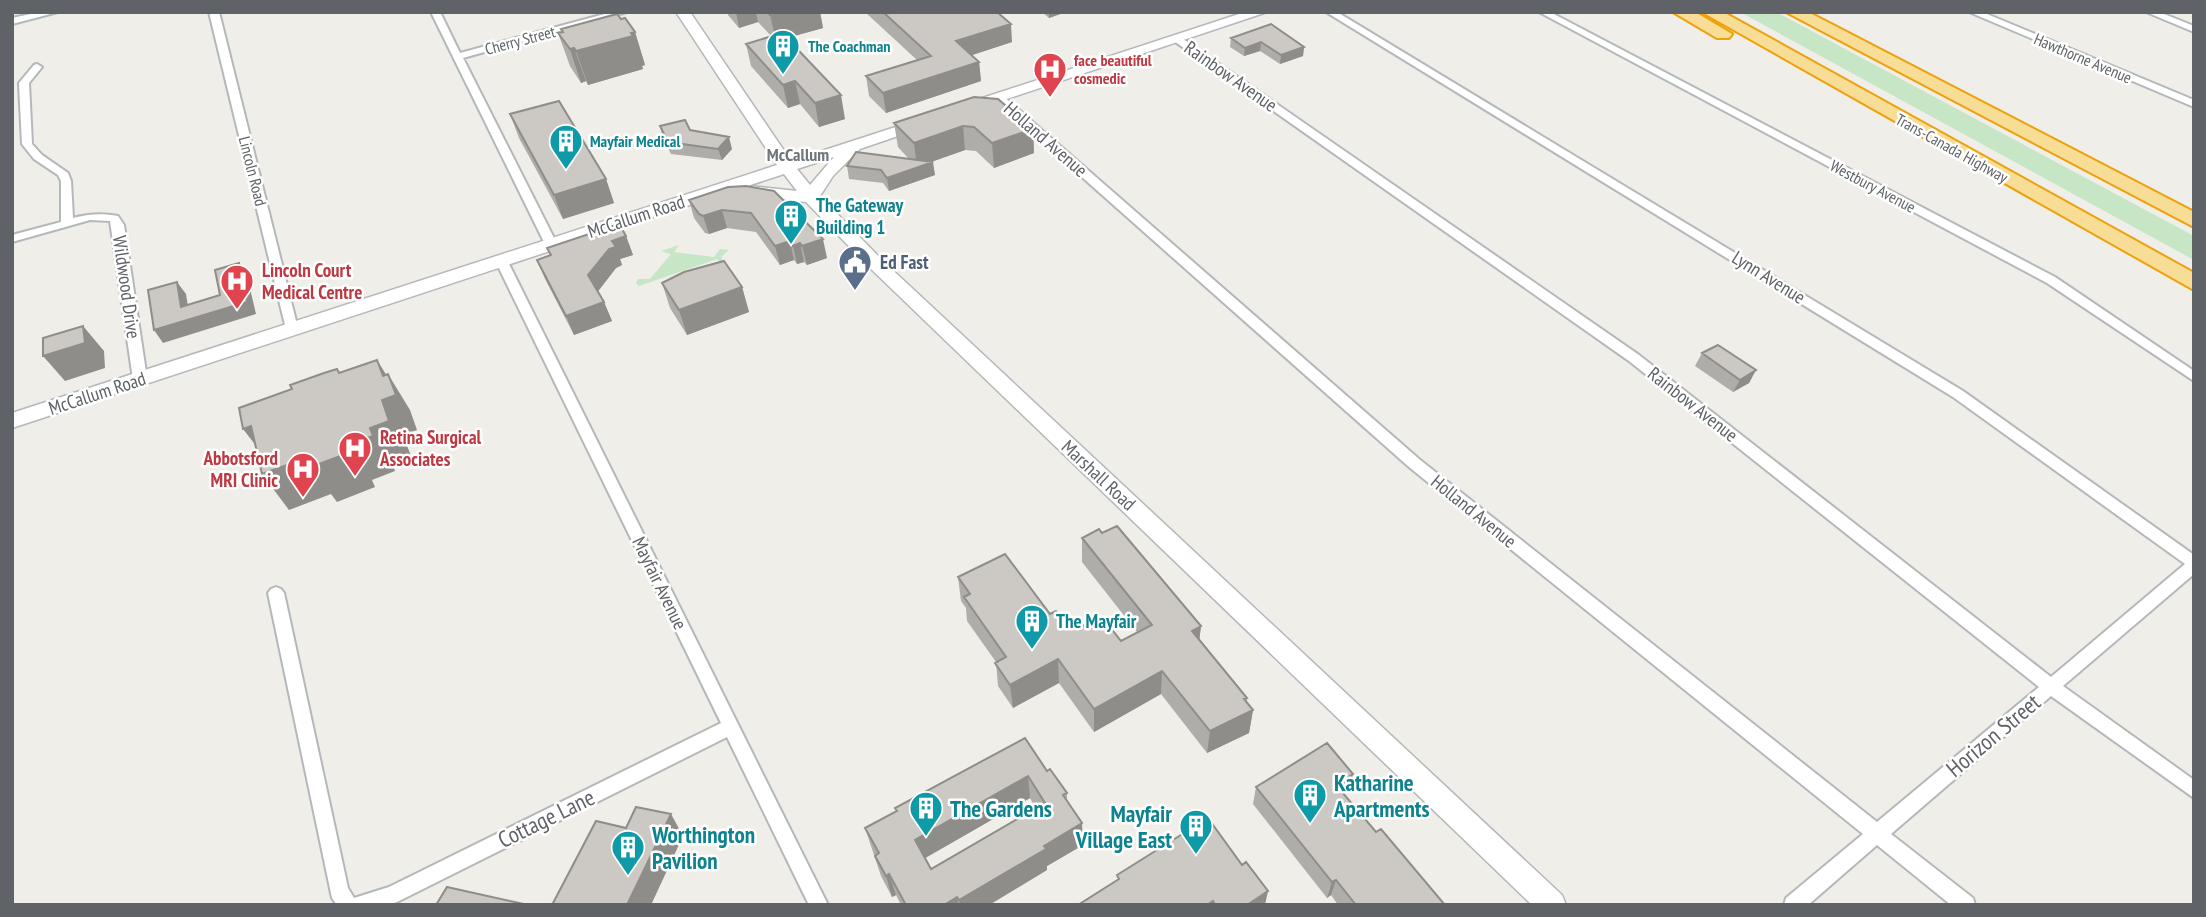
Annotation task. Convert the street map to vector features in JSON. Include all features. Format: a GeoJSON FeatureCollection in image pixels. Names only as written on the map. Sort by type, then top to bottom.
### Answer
{"type":"FeatureCollection","features":[{"type":"Feature","properties":{"kind":"highway"},"geometry":{"type":"LineString","coordinates":[[1681,12],[2021,187]]}},
{"type":"Feature","properties":{"kind":"highway","name":"Trans-Canada Highway"},"geometry":{"type":"LineString","coordinates":[[1710,12],[2194,283]]}},
{"type":"Feature","properties":{"kind":"highway"},"geometry":{"type":"LineString","coordinates":[[1794,12],[2194,221]]}},
{"type":"Feature","properties":{"kind":"highway"},"geometry":{"type":"LineString","coordinates":[[1830,12],[2194,208]]}},
{"type":"Feature","properties":{"kind":"main road","name":"Marshall Road"},"geometry":{"type":"LineString","coordinates":[[683,12],[811,197],[877,265],[1552,905]]}},
{"type":"Feature","properties":{"kind":"main road","name":"McCallum Road"},"geometry":{"type":"LineString","coordinates":[[12,421],[1260,12]]}},
{"type":"Feature","properties":{"kind":"main road"},"geometry":{"type":"LineString","coordinates":[[725,188],[811,197],[827,173],[855,146]]}},
{"type":"Feature","properties":{"kind":"street"},"geometry":{"type":"LineString","coordinates":[[12,21],[24,15],[54,12]]}},
{"type":"Feature","properties":{"kind":"street","name":"Lincoln Road"},"geometry":{"type":"LineString","coordinates":[[214,12],[292,329]]}},
{"type":"Feature","properties":{"kind":"street"},"geometry":{"type":"LineString","coordinates":[[435,12],[551,244]]}},
{"type":"Feature","properties":{"kind":"street","name":"Cherry Street"},"geometry":{"type":"LineString","coordinates":[[458,56],[623,12]]}},
{"type":"Feature","properties":{"kind":"street"},"geometry":{"type":"LineString","coordinates":[[1334,15],[1352,12]]}},
{"type":"Feature","properties":{"kind":"street","name":"Westbury Avenue"},"geometry":{"type":"LineString","coordinates":[[1543,12],[2051,280],[2194,377]]}},
{"type":"Feature","properties":{"kind":"street","name":"Hawthorne Avenue"},"geometry":{"type":"LineString","coordinates":[[1973,12],[2194,104]]}},
{"type":"Feature","properties":{"kind":"street"},"geometry":{"type":"LineString","coordinates":[[2150,12],[2194,29]]}},
{"type":"Feature","properties":{"kind":"street","name":"Lynn Avenue"},"geometry":{"type":"LineString","coordinates":[[1334,15],[1958,394],[2194,564]]}},
{"type":"Feature","properties":{"kind":"street","name":"Rainbow Avenue"},"geometry":{"type":"LineString","coordinates":[[1177,39],[1634,358],[2051,687],[2194,790]]}},
{"type":"Feature","properties":{"kind":"street"},"geometry":{"type":"LineString","coordinates":[[37,67],[24,83],[27,144],[38,157],[63,173],[66,181],[67,223]]}},
{"type":"Feature","properties":{"kind":"street","name":"Holland Avenue"},"geometry":{"type":"LineString","coordinates":[[999,98],[1414,463],[1966,905]]}},
{"type":"Feature","properties":{"kind":"street","name":"Wildwood Drive"},"geometry":{"type":"LineString","coordinates":[[12,239],[100,215],[111,216],[117,221],[140,379]]}},
{"type":"Feature","properties":{"kind":"street","name":"Mayfair Avenue"},"geometry":{"type":"LineString","coordinates":[[501,260],[819,905]]}},
{"type":"Feature","properties":{"kind":"street","name":"Horizon Street"},"geometry":{"type":"LineString","coordinates":[[1793,905],[2194,564]]}},
{"type":"Feature","properties":{"kind":"street"},"geometry":{"type":"LineString","coordinates":[[276,593],[339,892],[348,905]]}},
{"type":"Feature","properties":{"kind":"street","name":"Cottage Lane"},"geometry":{"type":"LineString","coordinates":[[360,905],[392,895],[730,727]]}},
{"type":"Feature","properties":{"kind":"green space"},"geometry":{"type":"Polygon","coordinates":[[[1740,12],[1776,12],[2194,236],[2194,260],[1740,12]]]}},
{"type":"Feature","properties":{"kind":"green space"},"geometry":{"type":"Polygon","coordinates":[[[679,245],[674,252],[714,257],[720,249],[729,250],[721,257],[726,264],[722,265],[717,259],[639,286],[636,283],[638,279],[650,279],[671,254],[661,251],[679,245]]]}},
{"type":"Feature","properties":{"kind":"building"},"geometry":{"type":"Polygon","coordinates":[[[883,12],[997,12],[1011,24],[956,41],[979,62],[883,93],[866,76],[931,56],[883,12]]]}},
{"type":"Feature","properties":{"kind":"building"},"geometry":{"type":"Polygon","coordinates":[[[617,14],[621,19],[625,18],[635,32],[631,33],[633,36],[576,51],[574,48],[570,49],[558,33],[563,32],[561,29],[617,14]]]}},
{"type":"Feature","properties":{"kind":"building"},"geometry":{"type":"Polygon","coordinates":[[[1271,24],[1304,47],[1281,55],[1261,42],[1245,48],[1231,38],[1271,24]]]}},
{"type":"Feature","properties":{"kind":"building"},"geometry":{"type":"Polygon","coordinates":[[[782,33],[841,95],[815,103],[795,81],[783,85],[746,44],[782,33]]]}},
{"type":"Feature","properties":{"kind":"building"},"geometry":{"type":"Polygon","coordinates":[[[974,97],[998,99],[1033,129],[992,143],[974,127],[963,126],[914,143],[894,123],[974,97]]]}},
{"type":"Feature","properties":{"kind":"building","name":"Mayfair Medical"},"geometry":{"type":"Polygon","coordinates":[[[559,101],[606,179],[554,195],[510,114],[559,101]]]}},
{"type":"Feature","properties":{"kind":"building"},"geometry":{"type":"Polygon","coordinates":[[[685,120],[690,130],[729,137],[718,149],[668,142],[660,126],[685,120]]]}},
{"type":"Feature","properties":{"kind":"building"},"geometry":{"type":"Polygon","coordinates":[[[856,152],[933,162],[887,178],[881,170],[847,166],[856,152]]]}},
{"type":"Feature","properties":{"kind":"building"},"geometry":{"type":"Polygon","coordinates":[[[746,186],[774,191],[823,239],[802,246],[800,243],[793,246],[790,241],[775,246],[751,213],[722,210],[703,216],[689,200],[728,187],[746,186]]]}},
{"type":"Feature","properties":{"kind":"building"},"geometry":{"type":"Polygon","coordinates":[[[619,224],[626,236],[612,241],[616,247],[609,249],[588,275],[604,302],[566,316],[537,260],[551,255],[547,248],[619,224]]]}},
{"type":"Feature","properties":{"kind":"building"},"geometry":{"type":"Polygon","coordinates":[[[724,261],[742,287],[679,310],[662,283],[684,272],[724,261]]]}},
{"type":"Feature","properties":{"kind":"building"},"geometry":{"type":"Polygon","coordinates":[[[239,263],[247,302],[154,330],[148,290],[177,282],[181,307],[220,295],[215,270],[239,263]]]}},
{"type":"Feature","properties":{"kind":"building"},"geometry":{"type":"Polygon","coordinates":[[[83,326],[85,343],[43,356],[43,338],[83,326]]]}},
{"type":"Feature","properties":{"kind":"building"},"geometry":{"type":"Polygon","coordinates":[[[1718,345],[1756,370],[1740,380],[1702,353],[1718,345]]]}},
{"type":"Feature","properties":{"kind":"building"},"geometry":{"type":"Polygon","coordinates":[[[377,360],[383,376],[388,374],[396,395],[382,400],[389,421],[370,428],[373,436],[349,444],[351,452],[311,467],[309,457],[262,474],[251,426],[243,429],[239,408],[292,389],[290,385],[324,373],[337,369],[339,373],[377,360]]]}},
{"type":"Feature","properties":{"kind":"building","name":"The Mayfair"},"geometry":{"type":"Polygon","coordinates":[[[1117,526],[1201,626],[1192,631],[1247,698],[1244,699],[1253,710],[1210,731],[1162,671],[1094,709],[1058,659],[1010,685],[995,663],[1006,657],[964,597],[970,594],[958,577],[1005,554],[1050,614],[1056,611],[1066,625],[1071,622],[1075,629],[1103,618],[1121,641],[1152,625],[1082,538],[1099,529],[1102,533],[1117,526]]]}},
{"type":"Feature","properties":{"kind":"building"},"geometry":{"type":"Polygon","coordinates":[[[1025,738],[1047,771],[1050,769],[1067,793],[1063,795],[1082,823],[1044,846],[1046,849],[959,900],[957,897],[944,905],[906,905],[889,874],[886,876],[875,856],[879,853],[865,828],[897,811],[895,808],[1025,738]],[[1028,776],[915,840],[931,869],[1045,803],[1028,776]]]}},
{"type":"Feature","properties":{"kind":"building","name":"Katharine Apartments"},"geometry":{"type":"Polygon","coordinates":[[[1327,743],[1353,774],[1336,785],[1376,832],[1381,829],[1445,905],[1356,905],[1336,880],[1332,882],[1256,787],[1327,743]]]}},
{"type":"Feature","properties":{"kind":"building"},"geometry":{"type":"Polygon","coordinates":[[[636,807],[671,814],[627,905],[552,905],[596,821],[626,828],[636,807]]]}},
{"type":"Feature","properties":{"kind":"building","name":"Mayfair Village East"},"geometry":{"type":"Polygon","coordinates":[[[1208,818],[1242,865],[1246,862],[1268,891],[1247,905],[1215,905],[1213,901],[1207,905],[1078,905],[1119,879],[1117,875],[1208,818]]]}},
{"type":"Feature","properties":{"kind":"building"},"geometry":{"type":"Polygon","coordinates":[[[447,887],[528,905],[436,905],[447,887]]]}},
{"type":"Feature","properties":{"kind":"place","name":"The Coachman"},"geometry":{"type":"Point","coordinates":[783,76]}},
{"type":"Feature","properties":{"kind":"place","name":"face beautiful cosmedic"},"geometry":{"type":"Point","coordinates":[1050,99]}},
{"type":"Feature","properties":{"kind":"place","name":"Mayfair Medical"},"geometry":{"type":"Point","coordinates":[566,171]}},
{"type":"Feature","properties":{"kind":"place","name":"The Gateway Building 1"},"geometry":{"type":"Point","coordinates":[791,246]}},
{"type":"Feature","properties":{"kind":"place","name":"Ed Fast"},"geometry":{"type":"Point","coordinates":[855,292]}},
{"type":"Feature","properties":{"kind":"place","name":"Lincoln Court Medical Centre"},"geometry":{"type":"Point","coordinates":[237,311]}},
{"type":"Feature","properties":{"kind":"place","name":"Retina Surgical Associates"},"geometry":{"type":"Point","coordinates":[355,478]}},
{"type":"Feature","properties":{"kind":"place","name":"Abbotsford MRI Clinic"},"geometry":{"type":"Point","coordinates":[303,499]}},
{"type":"Feature","properties":{"kind":"place","name":"The Mayfair"},"geometry":{"type":"Point","coordinates":[1032,651]}},
{"type":"Feature","properties":{"kind":"place","name":"Katharine Apartments"},"geometry":{"type":"Point","coordinates":[1310,825]}},
{"type":"Feature","properties":{"kind":"place","name":"The Gardens"},"geometry":{"type":"Point","coordinates":[926,838]}},
{"type":"Feature","properties":{"kind":"place","name":"Mayfair Village East"},"geometry":{"type":"Point","coordinates":[1196,856]}},
{"type":"Feature","properties":{"kind":"place","name":"Worthington Pavilion"},"geometry":{"type":"Point","coordinates":[628,877]}},
{"type":"Feature","properties":{"kind":"district","name":"McCallum"},"geometry":{"type":"Point","coordinates":[798,154]}}]}
